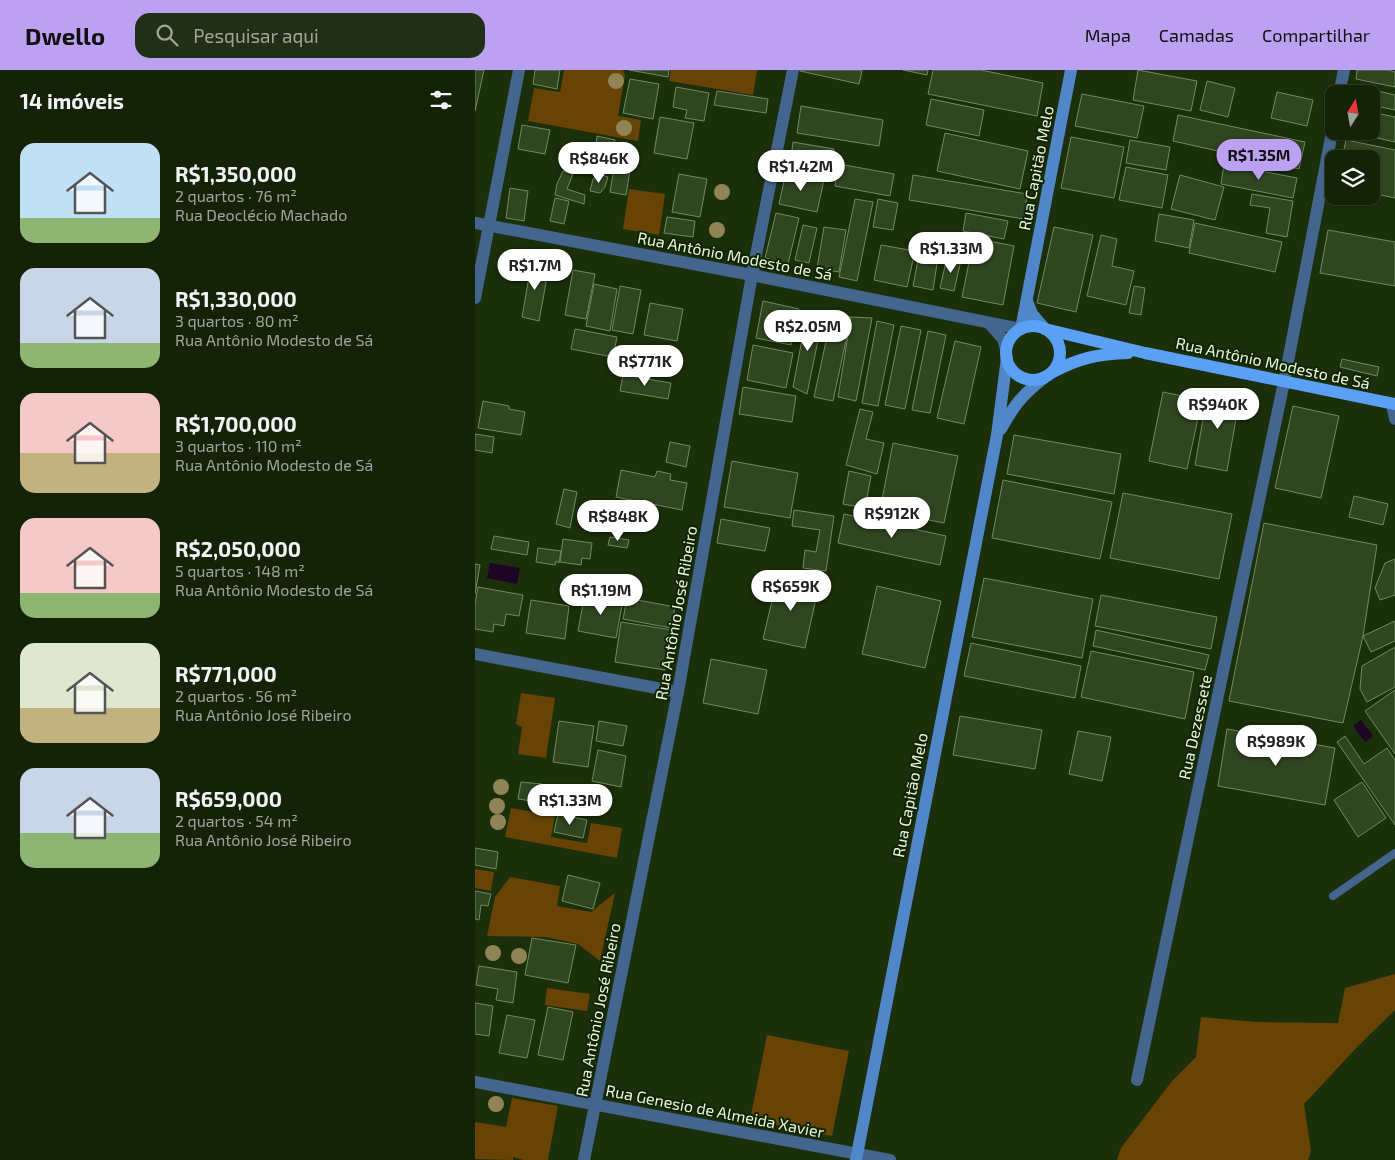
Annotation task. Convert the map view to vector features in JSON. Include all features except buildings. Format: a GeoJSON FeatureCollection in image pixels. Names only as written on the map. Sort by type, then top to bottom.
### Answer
{"type":"FeatureCollection","features":[{"type":"Feature","properties":{"kind":"main road","name":"Rua Capitão Melo"},"geometry":{"type":"LineString","coordinates":[[1021,330],[1071,70]]}},
{"type":"Feature","properties":{"kind":"main road"},"geometry":{"type":"LineString","coordinates":[[1027,301],[1032,314],[1057,341],[1060,357],[1057,365],[1049,375],[1038,380],[1029,380],[1021,377],[1009,366],[1007,353],[1009,341],[1014,334],[1029,327],[1045,329]]}},
{"type":"Feature","properties":{"kind":"main road","name":"Rua Antônio Modesto de Sá"},"geometry":{"type":"LineString","coordinates":[[1045,329],[1145,353],[1393,404]]}},
{"type":"Feature","properties":{"kind":"main road","name":"Rua Capitão Melo"},"geometry":{"type":"LineString","coordinates":[[857,1157],[997,436],[1007,353]]}},
{"type":"Feature","properties":{"kind":"main road","name":"Rua Antônio Modesto de Sá"},"geometry":{"type":"LineString","coordinates":[[1049,375],[1067,365],[1089,357],[1119,353],[1145,353]]}},
{"type":"Feature","properties":{"kind":"main road","name":"Rua Capitão Melo"},"geometry":{"type":"LineString","coordinates":[[997,436],[1017,403],[1032,387],[1049,375]]}},
{"type":"Feature","properties":{"kind":"street"},"geometry":{"type":"LineString","coordinates":[[475,298],[519,70]]}},
{"type":"Feature","properties":{"kind":"street","name":"Rua Antônio José Ribeiro"},"geometry":{"type":"LineString","coordinates":[[584,1160],[678,692],[752,274],[793,70]]}},
{"type":"Feature","properties":{"kind":"street"},"geometry":{"type":"LineString","coordinates":[[1341,85],[1344,70]]}},
{"type":"Feature","properties":{"kind":"street","name":"Rua Dezessete"},"geometry":{"type":"LineString","coordinates":[[1137,1080],[1284,382],[1331,140]]}},
{"type":"Feature","properties":{"kind":"street","name":"Rua Antônio Modesto de Sá"},"geometry":{"type":"LineString","coordinates":[[475,223],[752,274],[1021,330]]}},
{"type":"Feature","properties":{"kind":"street"},"geometry":{"type":"LineString","coordinates":[[989,324],[1003,339],[1007,353]]}},
{"type":"Feature","properties":{"kind":"street"},"geometry":{"type":"LineString","coordinates":[[1393,404],[1395,419]]}},
{"type":"Feature","properties":{"kind":"street"},"geometry":{"type":"LineString","coordinates":[[475,654],[678,692]]}},
{"type":"Feature","properties":{"kind":"street","name":"Rua Genesio de Almeida Xavier"},"geometry":{"type":"LineString","coordinates":[[475,1082],[857,1157],[891,1160]]}},
{"type":"Feature","properties":{"kind":"lane"},"geometry":{"type":"LineString","coordinates":[[1333,896],[1395,853]]}},
{"type":"Feature","properties":{"kind":"shaded area"},"geometry":{"type":"Polygon","coordinates":[[[564,70],[623,70],[625,75],[618,116],[641,120],[638,141],[528,121],[534,88],[560,92],[564,70]]]}},
{"type":"Feature","properties":{"kind":"shaded area"},"geometry":{"type":"Polygon","coordinates":[[[671,70],[757,70],[753,95],[669,81],[671,70]]]}},
{"type":"Feature","properties":{"kind":"shaded area"},"geometry":{"type":"Polygon","coordinates":[[[629,189],[665,194],[659,235],[623,229],[629,189]]]}},
{"type":"Feature","properties":{"kind":"shaded area"},"geometry":{"type":"Polygon","coordinates":[[[490,563],[520,568],[517,584],[487,578],[490,563]]]}},
{"type":"Feature","properties":{"kind":"shaded area"},"geometry":{"type":"Polygon","coordinates":[[[521,693],[555,698],[546,758],[518,754],[522,727],[516,724],[521,693]]]}},
{"type":"Feature","properties":{"kind":"shaded area"},"geometry":{"type":"Polygon","coordinates":[[[1361,720],[1373,736],[1365,742],[1353,726],[1361,720]]]}},
{"type":"Feature","properties":{"kind":"shaded area"},"geometry":{"type":"Polygon","coordinates":[[[511,808],[555,816],[551,837],[587,843],[591,823],[622,828],[617,858],[505,837],[511,808]]]}},
{"type":"Feature","properties":{"kind":"shaded area"},"geometry":{"type":"Polygon","coordinates":[[[475,869],[494,872],[491,891],[475,888],[475,869]]]}},
{"type":"Feature","properties":{"kind":"shaded area"},"geometry":{"type":"Polygon","coordinates":[[[510,877],[560,886],[557,906],[591,912],[615,893],[600,961],[578,944],[546,937],[487,936],[495,897],[510,877]]]}},
{"type":"Feature","properties":{"kind":"shaded area"},"geometry":{"type":"Polygon","coordinates":[[[1395,974],[1395,1010],[1358,1046],[1304,1104],[1311,1151],[1308,1160],[1117,1160],[1121,1148],[1172,1081],[1196,1057],[1201,1017],[1255,1022],[1338,1023],[1345,988],[1395,974]]]}},
{"type":"Feature","properties":{"kind":"shaded area"},"geometry":{"type":"Polygon","coordinates":[[[547,988],[590,994],[587,1011],[545,1005],[547,988]]]}},
{"type":"Feature","properties":{"kind":"shaded area"},"geometry":{"type":"Polygon","coordinates":[[[767,1035],[849,1051],[832,1136],[750,1120],[767,1035]]]}},
{"type":"Feature","properties":{"kind":"shaded area"},"geometry":{"type":"Polygon","coordinates":[[[512,1098],[558,1106],[548,1160],[523,1160],[513,1157],[513,1160],[475,1159],[475,1122],[506,1127],[512,1098]]]}}]}
